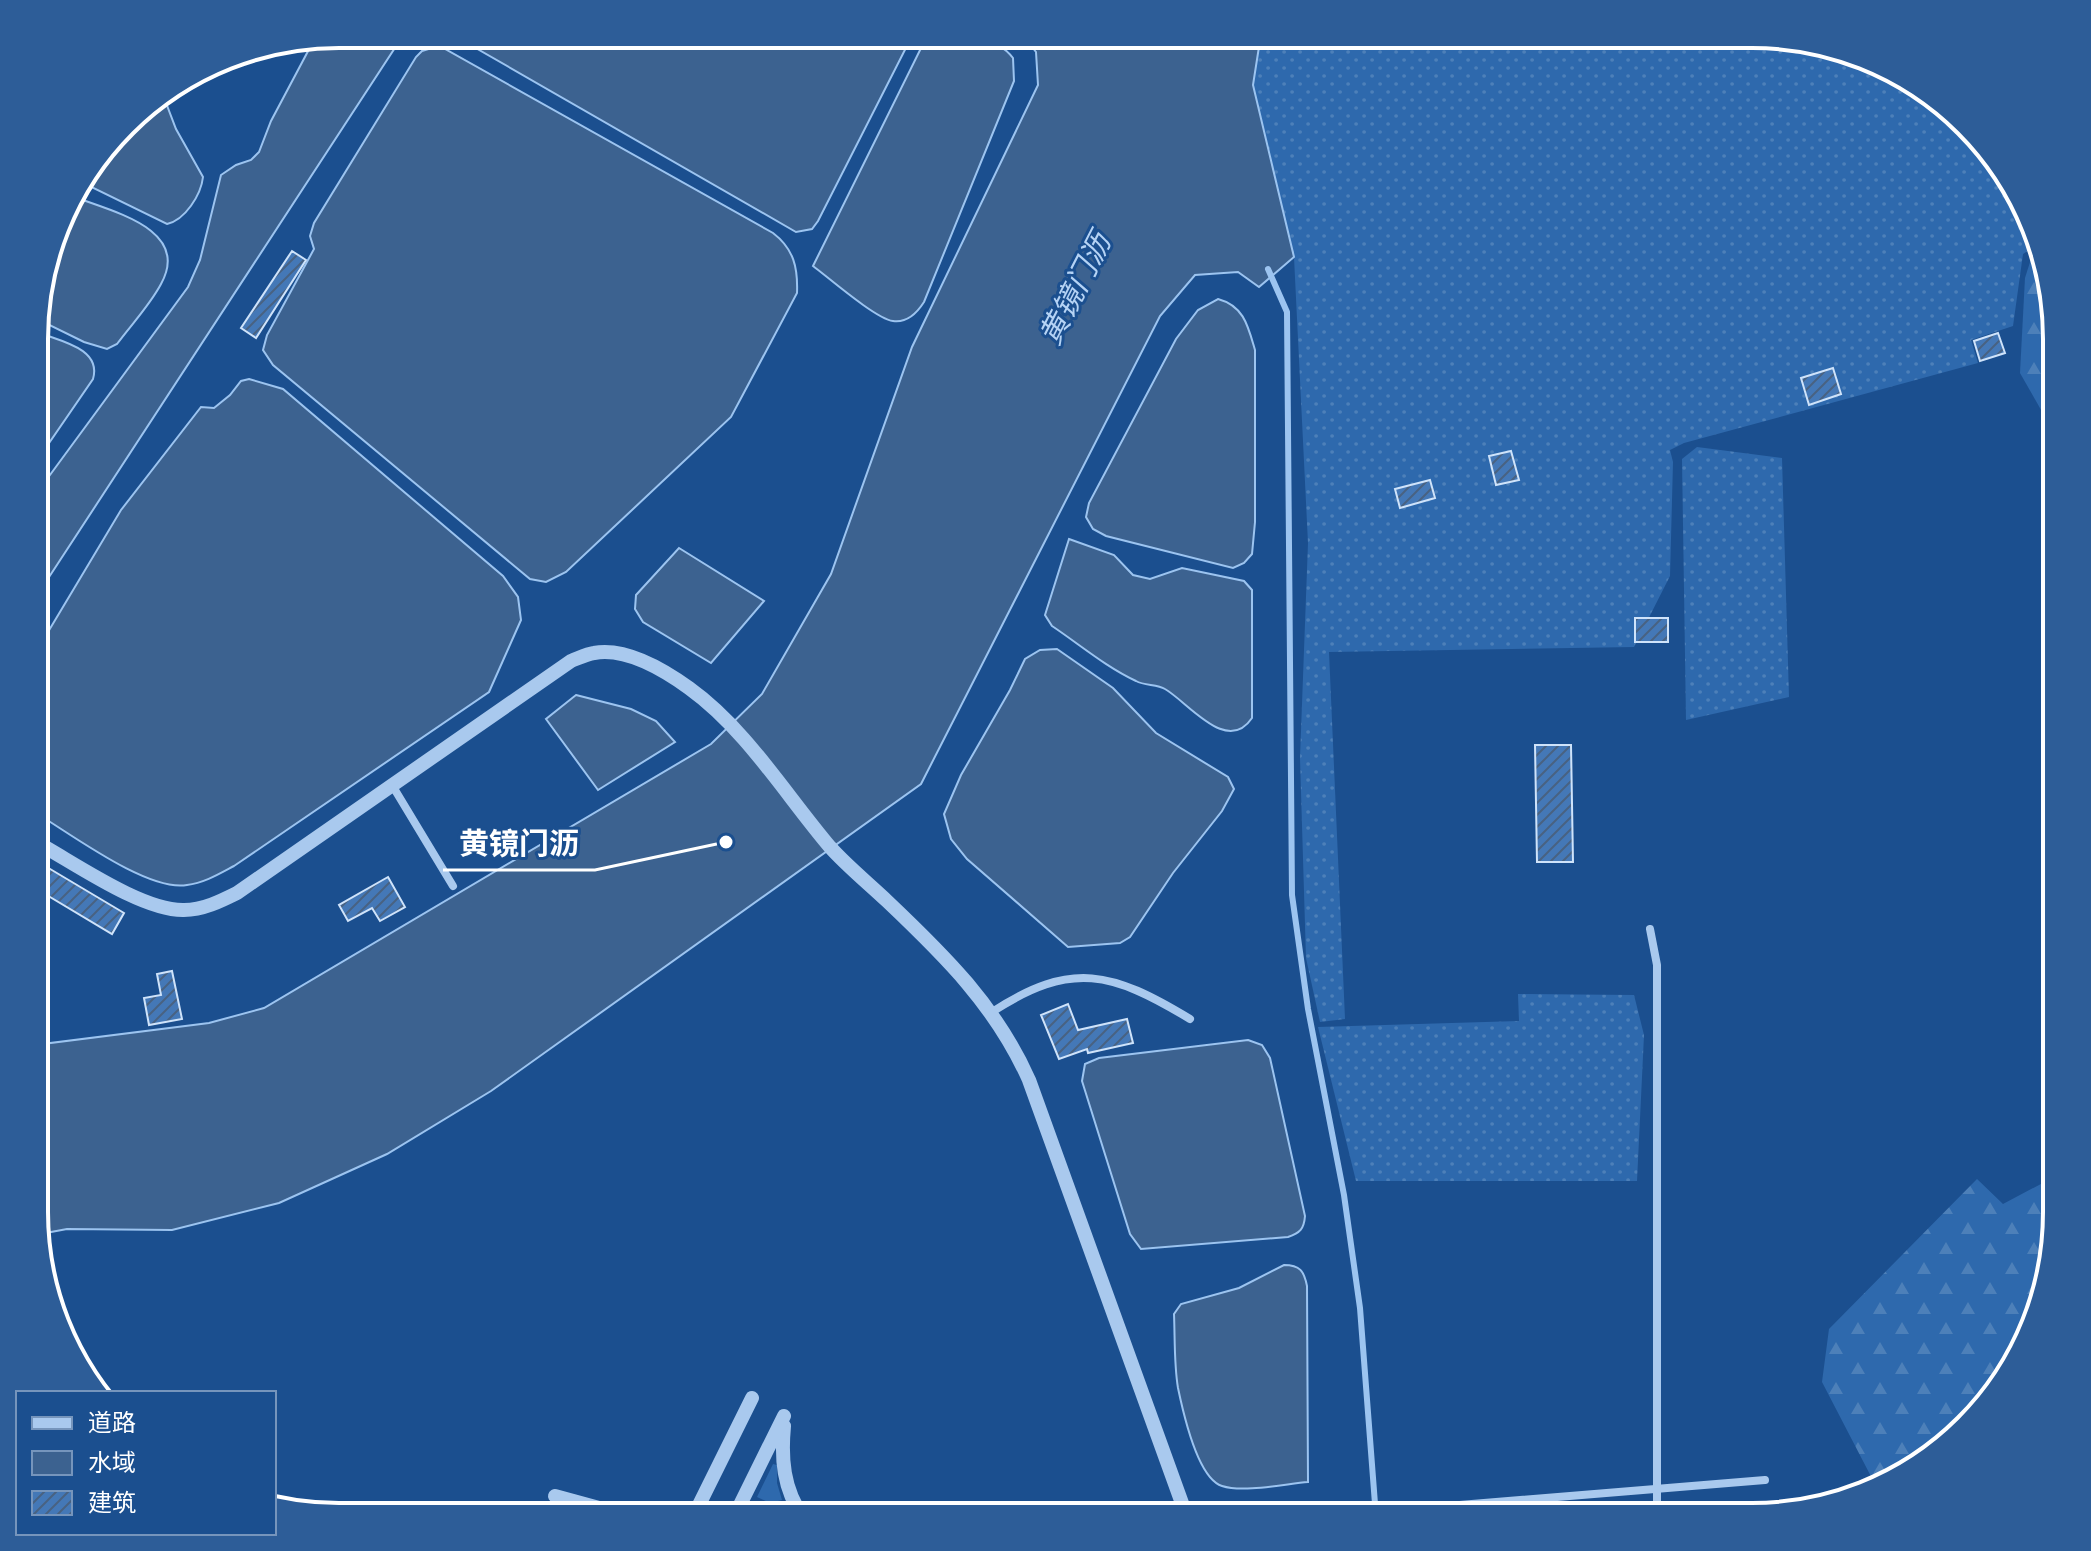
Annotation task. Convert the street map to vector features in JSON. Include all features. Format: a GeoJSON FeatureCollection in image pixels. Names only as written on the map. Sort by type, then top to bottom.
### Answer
{"type":"FeatureCollection","features":[{"type":"Feature","properties":{"kind":"street"},"geometry":{"type":"LineString","coordinates":[[48,848],[154,905],[183,910],[212,905],[237,893],[571,661],[595,653],[620,654],[642,661],[689,688],[728,723],[832,850],[941,953],[992,1012],[1013,1044],[1029,1080],[1182,1503]]}},
{"type":"Feature","properties":{"kind":"street"},"geometry":{"type":"LineString","coordinates":[[392,785],[453,886]]}},
{"type":"Feature","properties":{"kind":"street"},"geometry":{"type":"LineString","coordinates":[[1650,929],[1657,965],[1657,1503]]}},
{"type":"Feature","properties":{"kind":"street"},"geometry":{"type":"LineString","coordinates":[[992,1012],[1039,985],[1066,978],[1094,978],[1145,992],[1190,1019]]}},
{"type":"Feature","properties":{"kind":"street"},"geometry":{"type":"LineString","coordinates":[[700,1503],[752,1398]]}},
{"type":"Feature","properties":{"kind":"street"},"geometry":{"type":"LineString","coordinates":[[741,1503],[784,1416],[784,1476],[793,1503]]}},
{"type":"Feature","properties":{"kind":"street"},"geometry":{"type":"LineString","coordinates":[[1486,1503],[1765,1480]]}},
{"type":"Feature","properties":{"kind":"street"},"geometry":{"type":"LineString","coordinates":[[555,1496],[581,1503]]}},
{"type":"Feature","properties":{"kind":"green space"},"geometry":{"type":"Polygon","coordinates":[[[1259,48],[1752,48],[1809,54],[1846,63],[1881,78],[1914,97],[1944,120],[1971,147],[1994,177],[2013,210],[2029,250],[2023,254],[2013,326],[1971,340],[1978,363],[1684,443],[1670,450],[1673,462],[1670,576],[1634,647],[1329,652],[1345,1019],[1320,1022],[1306,958],[1300,758],[1308,543],[1294,257],[1253,85],[1259,48]]]}},
{"type":"Feature","properties":{"kind":"green space"},"geometry":{"type":"Polygon","coordinates":[[[2031,259],[2041,301],[2043,413],[2020,373],[2025,278],[2031,259]]]}},
{"type":"Feature","properties":{"kind":"green space"},"geometry":{"type":"Polygon","coordinates":[[[1697,447],[1782,458],[1789,697],[1686,720],[1682,459],[1697,447]]]}},
{"type":"Feature","properties":{"kind":"green space"},"geometry":{"type":"Polygon","coordinates":[[[1518,994],[1634,995],[1644,1035],[1637,1181],[1356,1181],[1318,1027],[1519,1021],[1518,994]]]}},
{"type":"Feature","properties":{"kind":"green space"},"geometry":{"type":"Polygon","coordinates":[[[1977,1179],[2003,1204],[2043,1183],[2041,1250],[2028,1306],[2013,1341],[1994,1374],[1958,1418],[1914,1454],[1871,1477],[1822,1382],[1829,1329],[1977,1179]]]}},
{"type":"Feature","properties":{"kind":"green space"},"geometry":{"type":"Polygon","coordinates":[[[773,1464],[777,1465],[777,1483],[782,1500],[770,1503],[757,1497],[773,1464]]]}},
{"type":"Feature","properties":{"kind":"water"},"geometry":{"type":"Polygon","coordinates":[[[395,48],[48,579],[48,478],[188,287],[200,260],[221,175],[251,160],[259,152],[271,121],[309,50],[395,48]]]}},
{"type":"Feature","properties":{"kind":"water"},"geometry":{"type":"Polygon","coordinates":[[[476,48],[906,48],[818,221],[812,229],[796,232],[476,48]]]}},
{"type":"Feature","properties":{"kind":"water"},"geometry":{"type":"Polygon","coordinates":[[[921,48],[1005,50],[1013,58],[1014,81],[924,302],[918,310],[903,320],[885,319],[813,266],[921,48]]]}},
{"type":"Feature","properties":{"kind":"water"},"geometry":{"type":"Polygon","coordinates":[[[1033,48],[1259,48],[1253,85],[1294,257],[1259,287],[1238,272],[1195,275],[1160,316],[921,784],[491,1091],[387,1154],[279,1203],[172,1230],[67,1229],[49,1232],[48,1043],[209,1023],[264,1008],[711,744],[762,694],[831,574],[912,347],[1038,85],[1036,52],[1033,48]]]}},
{"type":"Feature","properties":{"kind":"water"},"geometry":{"type":"Polygon","coordinates":[[[445,49],[773,233],[790,252],[797,275],[797,293],[731,417],[566,572],[546,582],[530,579],[273,365],[263,350],[267,335],[314,249],[310,236],[314,223],[422,51],[445,49]]]}},
{"type":"Feature","properties":{"kind":"water"},"geometry":{"type":"Polygon","coordinates":[[[167,105],[176,129],[203,177],[191,206],[180,218],[167,224],[91,187],[120,147],[167,105]]]}},
{"type":"Feature","properties":{"kind":"water"},"geometry":{"type":"Polygon","coordinates":[[[83,200],[142,225],[156,236],[165,249],[168,265],[157,292],[117,344],[107,349],[49,325],[50,301],[63,245],[83,200]]]}},
{"type":"Feature","properties":{"kind":"water"},"geometry":{"type":"Polygon","coordinates":[[[1218,299],[1239,312],[1255,350],[1255,522],[1252,554],[1244,563],[1233,568],[1106,536],[1093,529],[1086,517],[1089,503],[1176,339],[1198,310],[1218,299]]]}},
{"type":"Feature","properties":{"kind":"water"},"geometry":{"type":"Polygon","coordinates":[[[48,336],[85,353],[94,368],[93,379],[48,445],[48,336]]]}},
{"type":"Feature","properties":{"kind":"water"},"geometry":{"type":"Polygon","coordinates":[[[249,379],[283,389],[503,576],[518,597],[521,620],[489,692],[234,866],[199,882],[171,885],[131,871],[48,821],[48,632],[121,510],[201,407],[214,408],[241,381],[249,379]]]}},
{"type":"Feature","properties":{"kind":"water"},"geometry":{"type":"Polygon","coordinates":[[[1069,539],[1114,555],[1133,575],[1150,579],[1182,568],[1244,581],[1252,590],[1252,718],[1242,728],[1231,731],[1208,723],[1165,689],[1140,683],[1125,675],[1052,626],[1045,615],[1069,539]]]}},
{"type":"Feature","properties":{"kind":"water"},"geometry":{"type":"Polygon","coordinates":[[[679,548],[764,601],[711,663],[643,622],[635,609],[636,595],[679,548]]]}},
{"type":"Feature","properties":{"kind":"water"},"geometry":{"type":"Polygon","coordinates":[[[1057,649],[1113,688],[1156,733],[1228,777],[1234,789],[1222,811],[1173,873],[1130,937],[1120,943],[1068,947],[967,859],[951,839],[944,814],[961,775],[1025,659],[1040,650],[1057,649]]]}},
{"type":"Feature","properties":{"kind":"water"},"geometry":{"type":"Polygon","coordinates":[[[576,695],[631,709],[656,721],[675,742],[598,790],[546,719],[576,695]]]}},
{"type":"Feature","properties":{"kind":"water"},"geometry":{"type":"Polygon","coordinates":[[[1248,1040],[1262,1045],[1270,1058],[1305,1216],[1302,1227],[1288,1237],[1141,1249],[1130,1234],[1082,1081],[1085,1064],[1099,1058],[1248,1040]]]}},
{"type":"Feature","properties":{"kind":"water"},"geometry":{"type":"Polygon","coordinates":[[[1284,1265],[1300,1270],[1307,1286],[1308,1482],[1252,1488],[1222,1486],[1205,1471],[1198,1458],[1180,1399],[1174,1314],[1181,1304],[1239,1288],[1284,1265]]]}},
{"type":"Feature","properties":{"kind":"building"},"geometry":{"type":"Polygon","coordinates":[[[292,251],[306,260],[256,338],[241,328],[292,251]]]}},
{"type":"Feature","properties":{"kind":"building"},"geometry":{"type":"Polygon","coordinates":[[[1998,333],[2005,353],[1980,361],[1974,341],[1998,333]]]}},
{"type":"Feature","properties":{"kind":"building"},"geometry":{"type":"Polygon","coordinates":[[[1833,368],[1841,394],[1809,405],[1801,378],[1833,368]]]}},
{"type":"Feature","properties":{"kind":"building"},"geometry":{"type":"Polygon","coordinates":[[[1511,451],[1519,480],[1496,485],[1489,456],[1511,451]]]}},
{"type":"Feature","properties":{"kind":"building"},"geometry":{"type":"Polygon","coordinates":[[[1430,480],[1435,498],[1400,508],[1395,489],[1430,480]]]}},
{"type":"Feature","properties":{"kind":"building"},"geometry":{"type":"Polygon","coordinates":[[[1635,618],[1668,618],[1668,642],[1635,642],[1635,618]]]}},
{"type":"Feature","properties":{"kind":"building"},"geometry":{"type":"Polygon","coordinates":[[[1535,745],[1571,745],[1573,862],[1537,862],[1535,745]]]}},
{"type":"Feature","properties":{"kind":"building"},"geometry":{"type":"Polygon","coordinates":[[[48,868],[124,913],[112,934],[48,896],[48,868]]]}},
{"type":"Feature","properties":{"kind":"building"},"geometry":{"type":"Polygon","coordinates":[[[388,877],[405,907],[380,921],[372,908],[348,921],[339,905],[388,877]]]}},
{"type":"Feature","properties":{"kind":"building"},"geometry":{"type":"Polygon","coordinates":[[[172,971],[182,1019],[149,1025],[144,998],[161,995],[157,974],[172,971]]]}},
{"type":"Feature","properties":{"kind":"building"},"geometry":{"type":"Polygon","coordinates":[[[1068,1004],[1078,1030],[1127,1019],[1133,1043],[1088,1053],[1087,1049],[1059,1059],[1041,1015],[1068,1004]]]}},
{"type":"Feature","properties":{"kind":"waterway"},"geometry":{"type":"LineString","coordinates":[[1268,269],[1287,312],[1292,895],[1308,1009],[1344,1195],[1360,1308],[1375,1503]]}},
{"type":"Feature","properties":{"kind":"place","name":"黄镜门沥"},"geometry":{"type":"Point","coordinates":[726,842]}}]}
